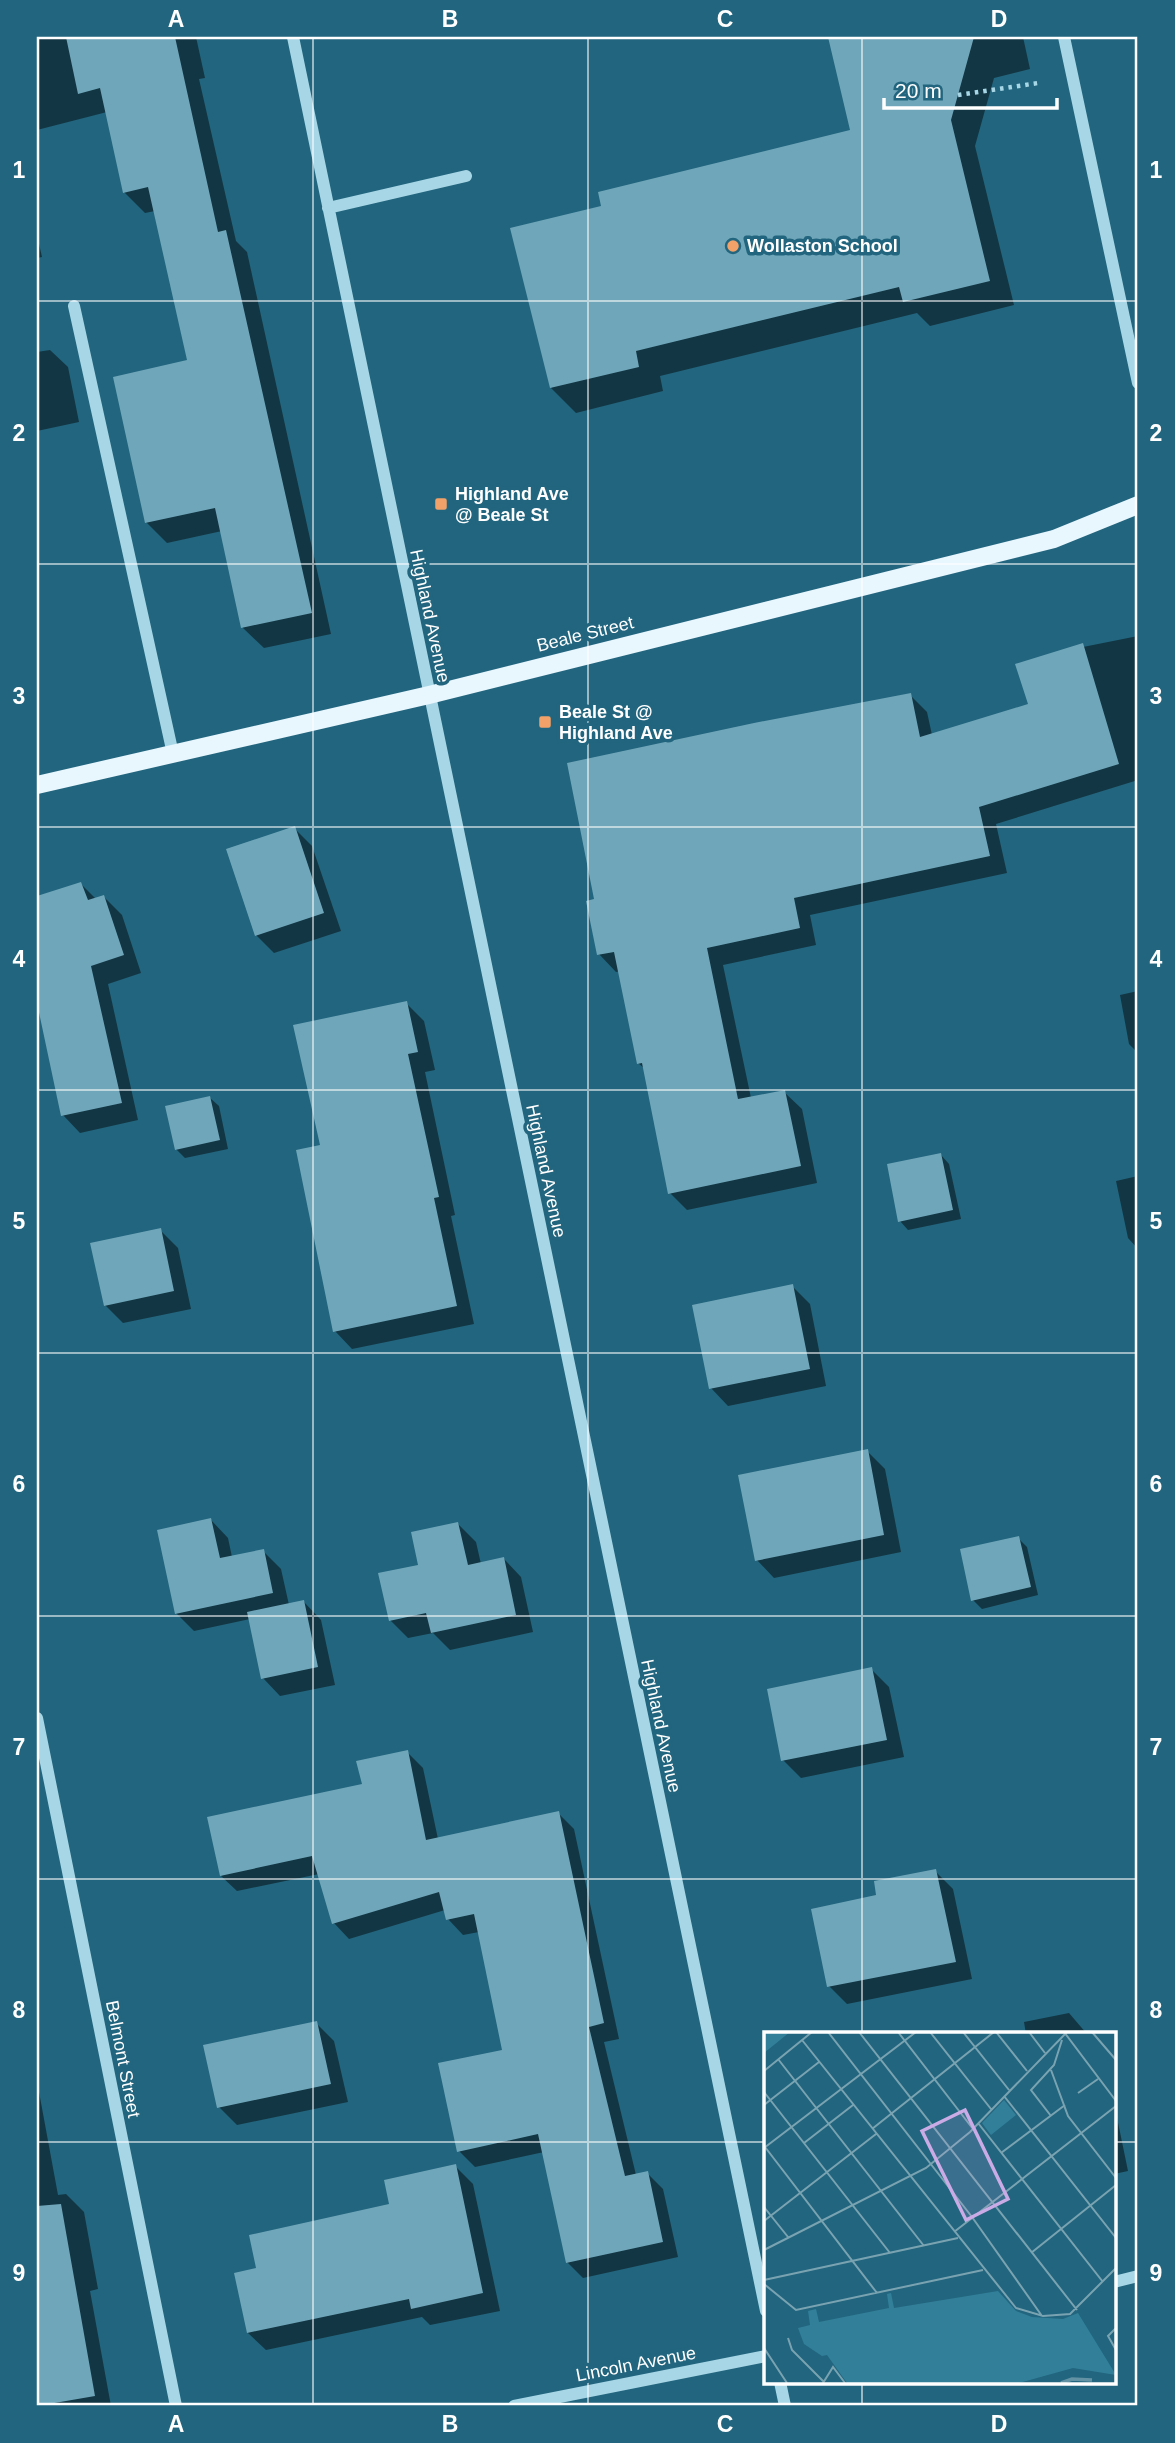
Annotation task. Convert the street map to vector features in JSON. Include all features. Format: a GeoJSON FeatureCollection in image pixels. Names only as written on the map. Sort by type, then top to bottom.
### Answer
{"type":"FeatureCollection","features":[{"type":"Feature","properties":{"kind":"main road","name":"Beale Street"},"geometry":{"type":"LineString","coordinates":[[37,785],[429,695],[1054,539],[1138,505]]}},
{"type":"Feature","properties":{"kind":"street","name":"Highland Avenue"},"geometry":{"type":"LineString","coordinates":[[293,37],[764,2306]]}},
{"type":"Feature","properties":{"kind":"street"},"geometry":{"type":"LineString","coordinates":[[1064,37],[1138,383]]}},
{"type":"Feature","properties":{"kind":"street"},"geometry":{"type":"LineString","coordinates":[[328,208],[466,176]]}},
{"type":"Feature","properties":{"kind":"street"},"geometry":{"type":"LineString","coordinates":[[74,306],[173,754]]}},
{"type":"Feature","properties":{"kind":"street","name":"Belmont Street"},"geometry":{"type":"LineString","coordinates":[[37,1718],[176,2406]]}},
{"type":"Feature","properties":{"kind":"street"},"geometry":{"type":"LineString","coordinates":[[1116,2282],[1138,2276]]}},
{"type":"Feature","properties":{"kind":"street","name":"Lincoln Avenue"},"geometry":{"type":"LineString","coordinates":[[514,2406],[764,2356]]}},
{"type":"Feature","properties":{"kind":"street"},"geometry":{"type":"LineString","coordinates":[[780,2384],[785,2406]]}},
{"type":"Feature","properties":{"kind":"path"},"geometry":{"type":"LineString","coordinates":[[958,96],[1073,78]]}},
{"type":"Feature","properties":{"kind":"building"},"geometry":{"type":"Polygon","coordinates":[[[66,37],[175,37],[218,232],[226,230],[312,613],[241,628],[215,508],[145,523],[113,377],[187,360],[148,187],[123,193],[100,88],[78,94],[66,37]]]}},
{"type":"Feature","properties":{"kind":"building"},"geometry":{"type":"Polygon","coordinates":[[[828,37],[974,37],[951,120],[990,281],[903,302],[899,287],[636,351],[639,367],[550,388],[510,228],[601,206],[598,192],[850,130],[828,37]]]}},
{"type":"Feature","properties":{"kind":"building"},"geometry":{"type":"Polygon","coordinates":[[[1083,643],[1119,764],[979,807],[990,856],[794,898],[800,928],[707,948],[738,1099],[785,1090],[801,1166],[668,1194],[642,1063],[637,1064],[614,952],[597,955],[586,901],[594,899],[567,763],[911,693],[920,737],[1028,704],[1015,664],[1083,643]]]}},
{"type":"Feature","properties":{"kind":"building"},"geometry":{"type":"Polygon","coordinates":[[[295,826],[324,913],[255,936],[226,849],[295,826]]]}},
{"type":"Feature","properties":{"kind":"building"},"geometry":{"type":"Polygon","coordinates":[[[81,882],[88,900],[104,895],[124,955],[91,966],[122,1103],[61,1116],[37,1003],[37,896],[81,882]]]}},
{"type":"Feature","properties":{"kind":"building"},"geometry":{"type":"Polygon","coordinates":[[[407,1001],[418,1052],[408,1054],[439,1197],[434,1198],[457,1306],[333,1332],[296,1150],[320,1145],[293,1025],[407,1001]]]}},
{"type":"Feature","properties":{"kind":"building"},"geometry":{"type":"Polygon","coordinates":[[[210,1096],[220,1140],[175,1150],[165,1106],[210,1096]]]}},
{"type":"Feature","properties":{"kind":"building"},"geometry":{"type":"Polygon","coordinates":[[[941,1153],[953,1210],[898,1222],[887,1164],[941,1153]]]}},
{"type":"Feature","properties":{"kind":"building"},"geometry":{"type":"Polygon","coordinates":[[[161,1228],[174,1291],[104,1306],[90,1243],[161,1228]]]}},
{"type":"Feature","properties":{"kind":"building"},"geometry":{"type":"Polygon","coordinates":[[[793,1284],[810,1369],[709,1389],[692,1305],[793,1284]]]}},
{"type":"Feature","properties":{"kind":"building"},"geometry":{"type":"Polygon","coordinates":[[[868,1449],[884,1535],[755,1561],[738,1475],[868,1449]]]}},
{"type":"Feature","properties":{"kind":"building"},"geometry":{"type":"Polygon","coordinates":[[[211,1518],[220,1558],[264,1549],[273,1593],[175,1614],[157,1530],[211,1518]]]}},
{"type":"Feature","properties":{"kind":"building"},"geometry":{"type":"Polygon","coordinates":[[[458,1522],[468,1565],[504,1557],[516,1615],[431,1633],[426,1613],[389,1621],[378,1573],[418,1565],[411,1532],[458,1522]]]}},
{"type":"Feature","properties":{"kind":"building"},"geometry":{"type":"Polygon","coordinates":[[[1019,1536],[1031,1587],[971,1601],[960,1549],[1019,1536]]]}},
{"type":"Feature","properties":{"kind":"building"},"geometry":{"type":"Polygon","coordinates":[[[304,1600],[318,1667],[261,1679],[247,1612],[304,1600]]]}},
{"type":"Feature","properties":{"kind":"building"},"geometry":{"type":"Polygon","coordinates":[[[872,1667],[887,1740],[781,1761],[767,1689],[872,1667]]]}},
{"type":"Feature","properties":{"kind":"building"},"geometry":{"type":"Polygon","coordinates":[[[408,1750],[426,1840],[559,1811],[604,2023],[589,2027],[625,2176],[648,2171],[663,2242],[566,2263],[538,2134],[457,2152],[438,2063],[502,2050],[474,1914],[446,1920],[439,1892],[332,1924],[312,1856],[220,1876],[207,1817],[362,1784],[356,1761],[408,1750]]]}},
{"type":"Feature","properties":{"kind":"building"},"geometry":{"type":"Polygon","coordinates":[[[936,1869],[956,1962],[827,1987],[811,1909],[876,1895],[874,1881],[936,1869]]]}},
{"type":"Feature","properties":{"kind":"building"},"geometry":{"type":"Polygon","coordinates":[[[317,2021],[331,2084],[217,2108],[203,2045],[317,2021]]]}},
{"type":"Feature","properties":{"kind":"building"},"geometry":{"type":"Polygon","coordinates":[[[456,2164],[483,2293],[411,2309],[409,2299],[247,2333],[234,2273],[256,2268],[249,2235],[389,2204],[384,2180],[456,2164]]]}},
{"type":"Feature","properties":{"kind":"building"},"geometry":{"type":"Polygon","coordinates":[[[61,2204],[95,2396],[37,2406],[37,2206],[61,2204]]]}},
{"type":"Feature","properties":{"kind":"place","name":"Wollaston School"},"geometry":{"type":"Point","coordinates":[733,246]}},
{"type":"Feature","properties":{"kind":"place","name":"Highland Ave @ Beale St"},"geometry":{"type":"Point","coordinates":[441,504]}},
{"type":"Feature","properties":{"kind":"place","name":"Beale St @ Highland Ave"},"geometry":{"type":"Point","coordinates":[545,722]}}]}
